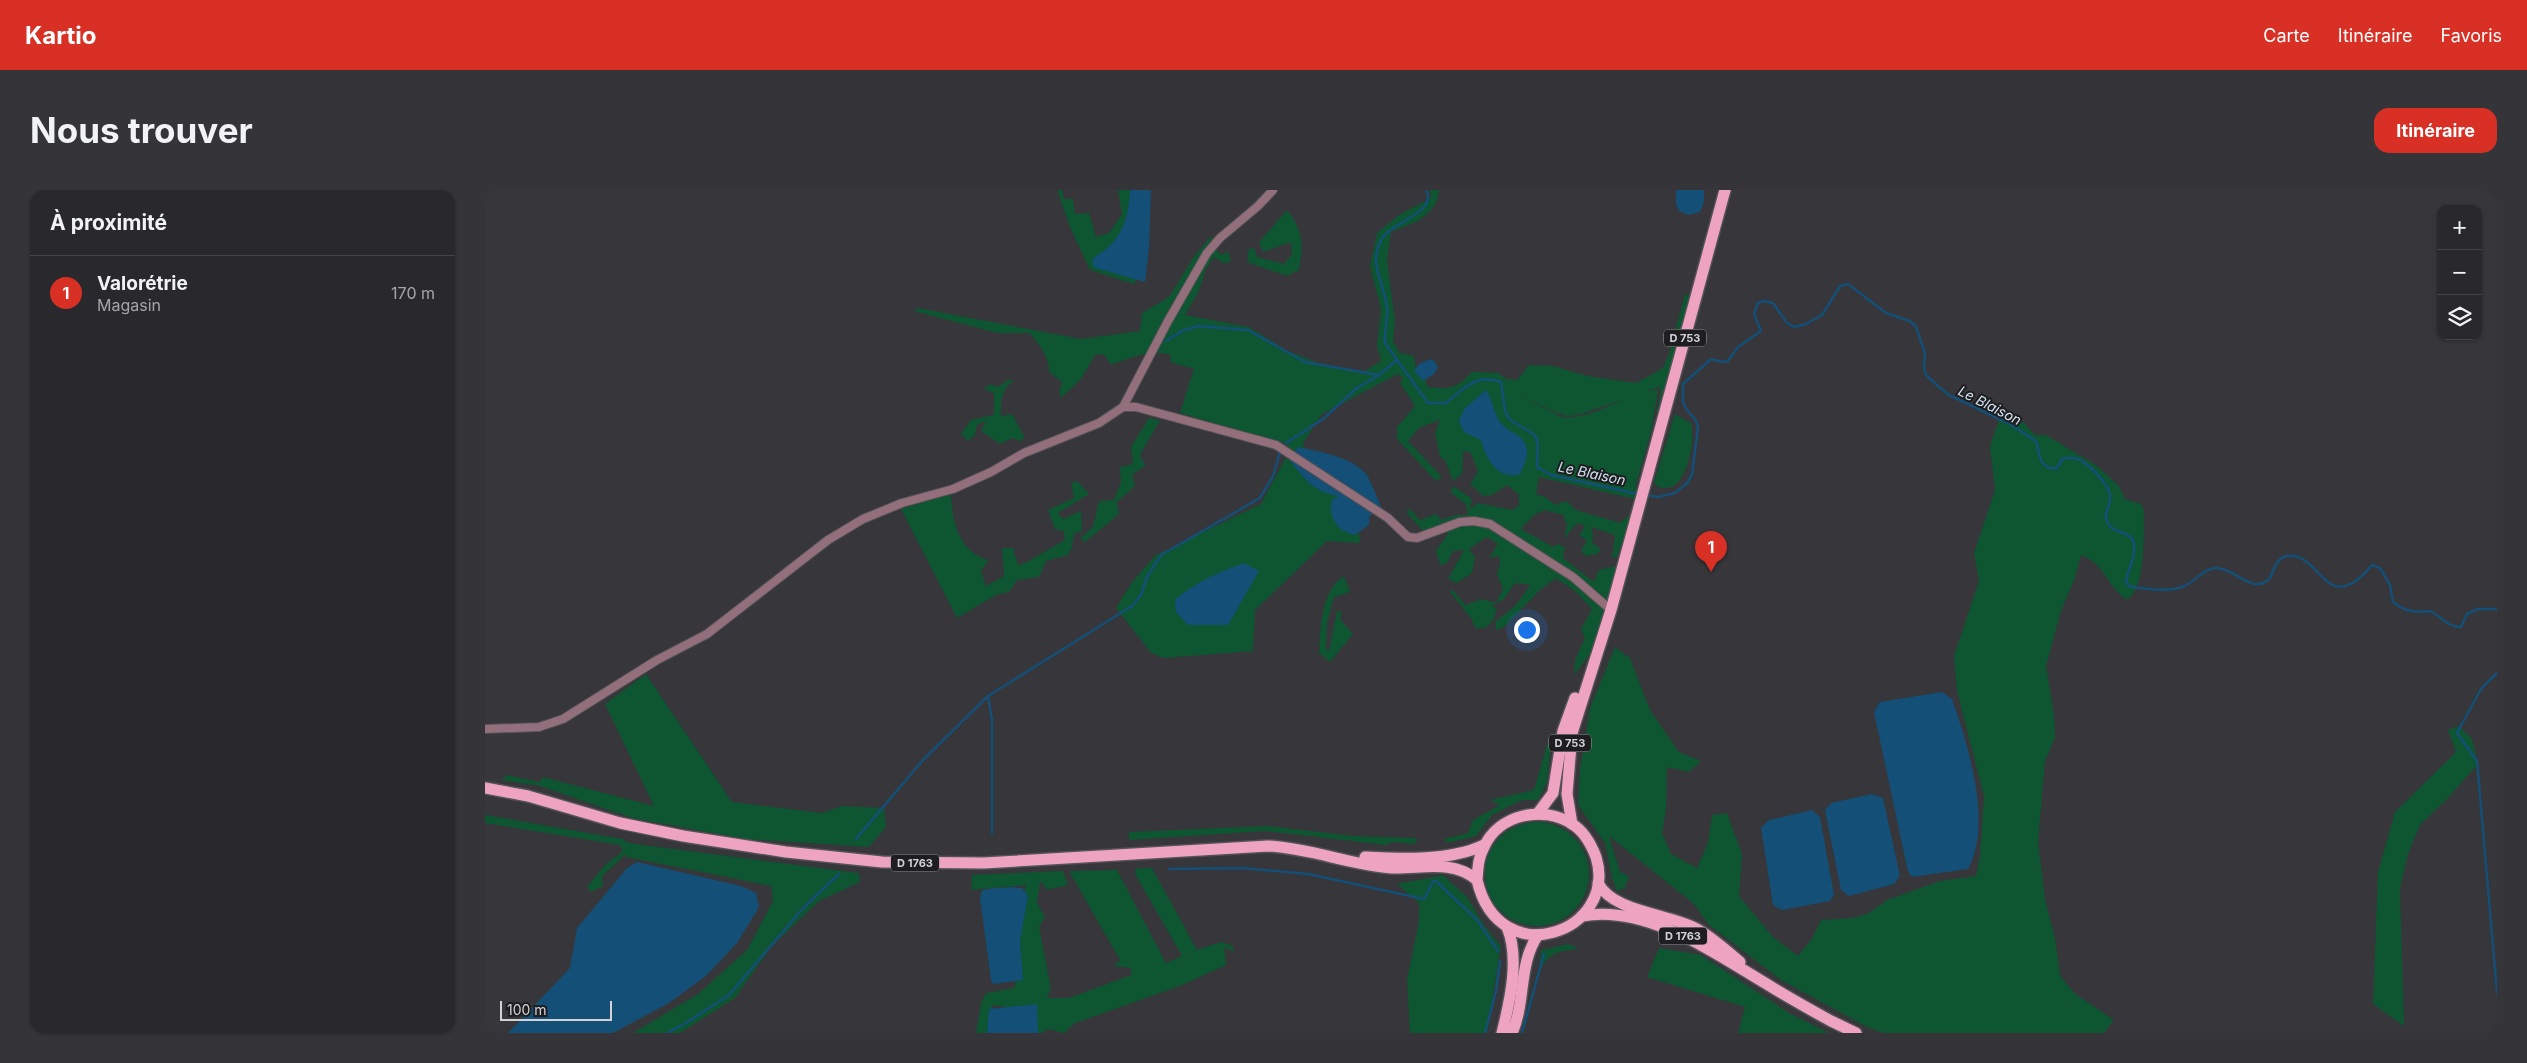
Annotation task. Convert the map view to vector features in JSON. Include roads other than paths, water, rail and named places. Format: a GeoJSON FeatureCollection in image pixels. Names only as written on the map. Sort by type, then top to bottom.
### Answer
{"type":"FeatureCollection","features":[{"type":"Feature","properties":{"kind":"main road","name":"D 753"},"geometry":{"type":"LineString","coordinates":[[1572,824],[1567,794],[1569,750],[1577,711],[1611,610],[1725,190]]}},
{"type":"Feature","properties":{"kind":"main road","name":"D 753"},"geometry":{"type":"LineString","coordinates":[[1538,813],[1553,793],[1563,731],[1570,708],[1592,665]]}},
{"type":"Feature","properties":{"kind":"main road","name":"D 1763"},"geometry":{"type":"LineString","coordinates":[[485,788],[528,796],[620,823],[683,836],[786,852],[882,862],[983,863],[1268,846],[1397,859],[1461,853],[1484,845]]}},
{"type":"Feature","properties":{"kind":"main road","name":"D 1763"},"geometry":{"type":"LineString","coordinates":[[485,795],[528,796]]}},
{"type":"Feature","properties":{"kind":"main road"},"geometry":{"type":"LineString","coordinates":[[1538,813],[1553,815],[1572,824],[1583,834],[1593,848],[1597,864],[1598,883],[1592,900],[1582,916],[1568,927],[1554,933],[1538,935],[1522,933],[1507,927],[1491,913],[1481,896],[1477,880],[1478,860],[1484,845],[1496,830],[1509,820],[1538,813]]}},
{"type":"Feature","properties":{"kind":"main road","name":"D 1763"},"geometry":{"type":"LineString","coordinates":[[1309,851],[1368,865],[1391,868],[1447,866],[1459,869],[1477,880]]}},
{"type":"Feature","properties":{"kind":"main road","name":"D 1763"},"geometry":{"type":"LineString","coordinates":[[1598,883],[1603,893],[1620,903],[1679,921],[1697,929],[1723,947],[1772,988]]}},
{"type":"Feature","properties":{"kind":"main road","name":"D 1763"},"geometry":{"type":"LineString","coordinates":[[1582,916],[1613,914],[1647,922],[1678,933],[1772,988],[1856,1033]]}},
{"type":"Feature","properties":{"kind":"main road"},"geometry":{"type":"LineString","coordinates":[[1502,1033],[1512,966],[1511,937],[1507,927]]}},
{"type":"Feature","properties":{"kind":"main road"},"geometry":{"type":"LineString","coordinates":[[1512,1033],[1520,1006],[1528,954],[1538,935]]}},
{"type":"Feature","properties":{"kind":"street"},"geometry":{"type":"LineString","coordinates":[[485,729],[539,727],[563,719],[657,660],[707,634],[843,530],[902,503],[953,489],[991,472],[1024,453],[1099,423],[1123,407],[1168,320],[1207,253],[1220,238],[1258,206],[1273,190]]}},
{"type":"Feature","properties":{"kind":"street"},"geometry":{"type":"LineString","coordinates":[[1123,407],[1136,408],[1276,445],[1388,518],[1408,537],[1417,538],[1460,522],[1474,521],[1490,524],[1557,566],[1611,610]]}},
{"type":"Feature","properties":{"kind":"water"},"geometry":{"type":"Polygon","coordinates":[[[1130,190],[1151,190],[1149,248],[1145,282],[1093,267],[1093,258],[1111,245],[1122,230],[1130,190]]]}},
{"type":"Feature","properties":{"kind":"water"},"geometry":{"type":"Polygon","coordinates":[[[1676,190],[1704,190],[1704,202],[1700,212],[1689,215],[1679,211],[1676,204],[1676,190]]]}},
{"type":"Feature","properties":{"kind":"water"},"geometry":{"type":"Polygon","coordinates":[[[1430,359],[1438,367],[1434,374],[1423,381],[1414,371],[1419,364],[1430,359]]]}},
{"type":"Feature","properties":{"kind":"water"},"geometry":{"type":"Polygon","coordinates":[[[1486,390],[1500,422],[1522,439],[1527,447],[1527,457],[1519,475],[1504,474],[1499,471],[1489,460],[1481,440],[1464,432],[1459,421],[1464,409],[1486,390]]]}},
{"type":"Feature","properties":{"kind":"water"},"geometry":{"type":"Polygon","coordinates":[[[1298,447],[1343,459],[1360,468],[1366,474],[1381,506],[1369,517],[1369,525],[1355,535],[1343,530],[1335,523],[1331,512],[1332,500],[1339,496],[1323,492],[1311,484],[1290,461],[1298,447]]]}},
{"type":"Feature","properties":{"kind":"water"},"geometry":{"type":"Polygon","coordinates":[[[1244,563],[1259,571],[1228,625],[1188,625],[1176,612],[1175,600],[1191,588],[1208,578],[1244,563]]]}},
{"type":"Feature","properties":{"kind":"water"},"geometry":{"type":"Polygon","coordinates":[[[1942,692],[1952,699],[1971,761],[1978,808],[1978,830],[1975,851],[1968,869],[1912,877],[1908,872],[1874,712],[1880,702],[1942,692]]]}},
{"type":"Feature","properties":{"kind":"water"},"geometry":{"type":"Polygon","coordinates":[[[1872,794],[1883,798],[1900,876],[1894,884],[1849,896],[1841,890],[1825,810],[1831,803],[1872,794]]]}},
{"type":"Feature","properties":{"kind":"water"},"geometry":{"type":"Polygon","coordinates":[[[1812,810],[1820,817],[1834,895],[1830,901],[1782,910],[1773,905],[1761,828],[1769,820],[1812,810]]]}},
{"type":"Feature","properties":{"kind":"water"},"geometry":{"type":"Polygon","coordinates":[[[637,862],[741,886],[756,893],[759,907],[737,943],[706,976],[669,1003],[613,1033],[508,1033],[570,968],[577,928],[627,868],[637,862]]]}},
{"type":"Feature","properties":{"kind":"water"},"geometry":{"type":"Polygon","coordinates":[[[1010,887],[1022,888],[1028,896],[1020,940],[1023,980],[993,984],[980,898],[982,891],[1010,887]]]}},
{"type":"Feature","properties":{"kind":"water"},"geometry":{"type":"Polygon","coordinates":[[[1037,1004],[1038,1033],[987,1033],[989,1009],[1037,1004]]]}},
{"type":"Feature","properties":{"kind":"waterway","name":"Le Blaison"},"geometry":{"type":"LineString","coordinates":[[1426,190],[1428,198],[1426,205],[1388,232],[1378,246],[1376,264],[1387,308],[1385,343],[1428,403],[1446,403],[1465,387],[1478,381],[1485,379],[1501,382],[1505,411],[1510,420],[1535,435],[1538,444],[1537,467],[1551,475],[1638,494]]}},
{"type":"Feature","properties":{"kind":"waterway","name":"Le Blaison"},"geometry":{"type":"LineString","coordinates":[[1646,495],[1658,497],[1675,493],[1687,483],[1692,475],[1698,427],[1695,419],[1686,409],[1683,402],[1683,384],[1711,359],[1722,362],[1728,361],[1738,347],[1761,331],[1754,314],[1758,303],[1764,301],[1773,303],[1787,323],[1794,327],[1806,324],[1822,315],[1840,286],[1848,284],[1886,313],[1910,321],[1916,327],[1925,353],[1924,368],[1926,375],[1949,395],[2010,424],[2036,441],[2041,460],[2046,466],[2057,468],[2063,458],[2075,458],[2097,474],[2109,491],[2109,504],[2106,514],[2109,525],[2128,535],[2133,541],[2134,555],[2126,582],[2129,586],[2176,589],[2187,585],[2213,568],[2224,569],[2247,581],[2258,584],[2267,581],[2278,561],[2287,556],[2298,557],[2308,563],[2334,585],[2344,586],[2356,580],[2372,565],[2380,568],[2390,585],[2393,602],[2411,611],[2430,611],[2448,624],[2456,627],[2461,627],[2467,614],[2478,609],[2497,609]]}},
{"type":"Feature","properties":{"kind":"waterway"},"geometry":{"type":"LineString","coordinates":[[1166,341],[1184,330],[1198,326],[1248,330],[1305,362],[1379,375],[1397,360]]}},
{"type":"Feature","properties":{"kind":"waterway"},"geometry":{"type":"LineString","coordinates":[[1286,443],[1323,419],[1357,388],[1379,375]]}},
{"type":"Feature","properties":{"kind":"waterway"},"geometry":{"type":"LineString","coordinates":[[992,833],[992,720],[988,696],[1132,606],[1141,595],[1147,577],[1161,555],[1260,498],[1273,476],[1280,452]]}},
{"type":"Feature","properties":{"kind":"waterway"},"geometry":{"type":"LineString","coordinates":[[2497,673],[2481,689],[2457,733],[2477,761],[2497,993]]}},
{"type":"Feature","properties":{"kind":"waterway"},"geometry":{"type":"LineString","coordinates":[[856,839],[923,760],[988,696]]}},
{"type":"Feature","properties":{"kind":"waterway"},"geometry":{"type":"LineString","coordinates":[[1169,869],[1242,868],[1308,874],[1424,899],[1433,881],[1436,881],[1478,921],[1498,951]]}},
{"type":"Feature","properties":{"kind":"waterway"},"geometry":{"type":"LineString","coordinates":[[667,1033],[729,995],[804,907],[839,874]]}},
{"type":"Feature","properties":{"kind":"waterway"},"geometry":{"type":"LineString","coordinates":[[1522,1033],[1544,954]]}},
{"type":"Feature","properties":{"kind":"waterway"},"geometry":{"type":"LineString","coordinates":[[1485,1033],[1496,991],[1500,961]]}},
{"type":"Feature","properties":{"kind":"place","name":"Valorétrie"},"geometry":{"type":"Point","coordinates":[1711,572]}}]}
